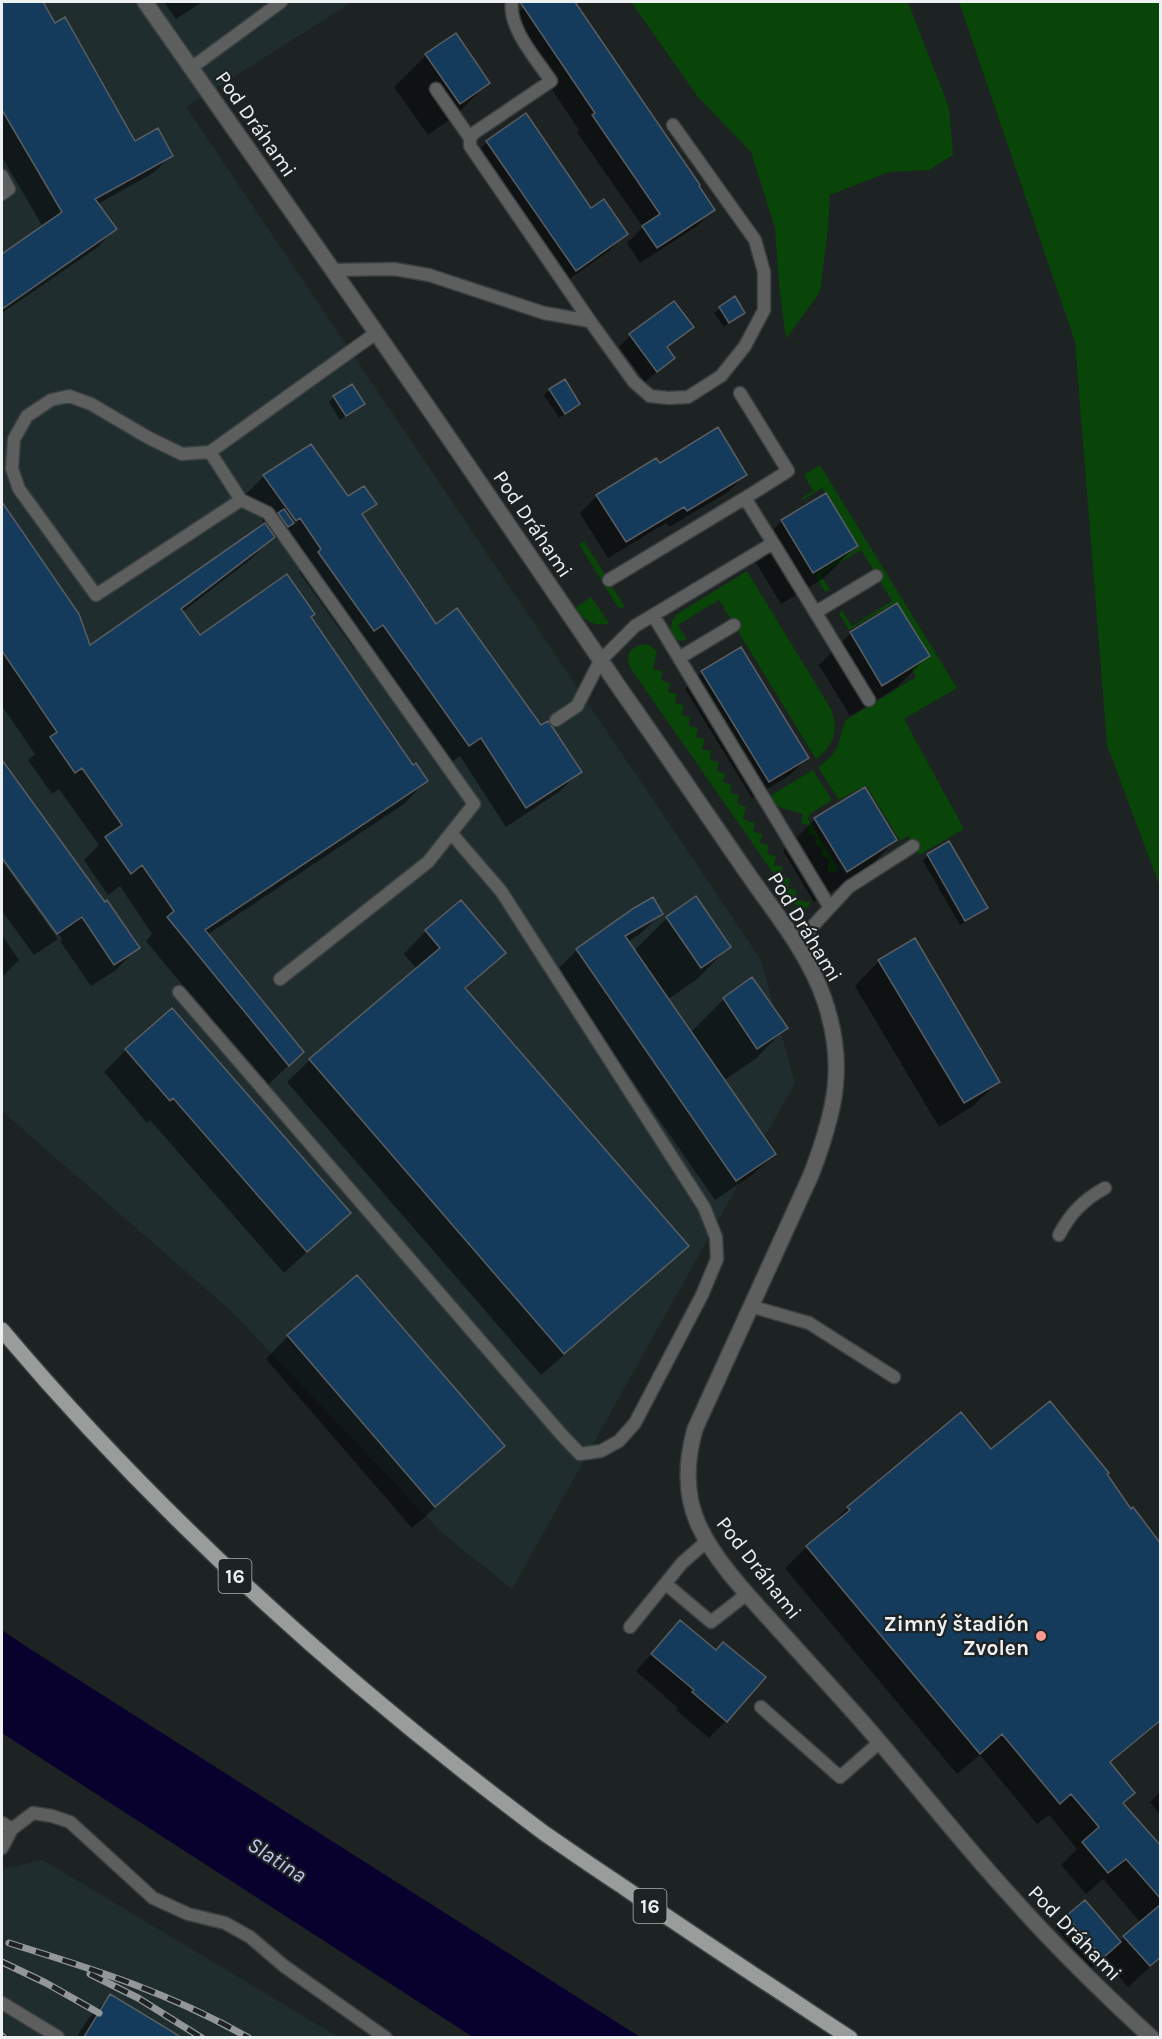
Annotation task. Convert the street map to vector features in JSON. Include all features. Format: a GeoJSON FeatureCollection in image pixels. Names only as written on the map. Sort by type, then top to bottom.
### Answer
{"type":"FeatureCollection","features":[{"type":"Feature","properties":{"kind":"main road","name":"16"},"geometry":{"type":"LineString","coordinates":[[2,1330],[90,1430],[156,1500],[242,1582],[371,1697],[547,1835],[700,1940],[850,2037]]}},
{"type":"Feature","properties":{"kind":"street","name":"Pod Dráhami"},"geometry":{"type":"LineString","coordinates":[[145,2],[459,452],[796,944],[824,996],[836,1047],[836,1091],[825,1138],[811,1175],[704,1407],[689,1450],[688,1486],[691,1506],[707,1541],[747,1594],[880,1742],[1008,1893],[1108,1998],[1152,2037]]}},
{"type":"Feature","properties":{"kind":"lane"},"geometry":{"type":"LineString","coordinates":[[191,68],[281,2]]}},
{"type":"Feature","properties":{"kind":"lane"},"geometry":{"type":"LineString","coordinates":[[470,138],[550,81],[514,25],[511,8],[513,2]]}},
{"type":"Feature","properties":{"kind":"lane"},"geometry":{"type":"LineString","coordinates":[[436,89],[470,138],[470,147],[476,156],[634,382],[650,396],[669,398],[688,397],[721,376],[745,346],[764,310],[764,272],[755,240],[673,125]]}},
{"type":"Feature","properties":{"kind":"lane"},"geometry":{"type":"LineString","coordinates":[[2,176],[9,189],[2,194]]}},
{"type":"Feature","properties":{"kind":"lane"},"geometry":{"type":"LineString","coordinates":[[332,270],[393,269],[429,275],[544,312],[590,321]]}},
{"type":"Feature","properties":{"kind":"lane"},"geometry":{"type":"LineString","coordinates":[[241,500],[96,595],[19,489],[12,469],[14,439],[27,416],[51,400],[69,396],[91,404],[149,438],[182,454],[210,452],[376,333]]}},
{"type":"Feature","properties":{"kind":"lane"},"geometry":{"type":"LineString","coordinates":[[609,580],[788,471],[740,393]]}},
{"type":"Feature","properties":{"kind":"lane"},"geometry":{"type":"LineString","coordinates":[[210,452],[241,500],[268,513],[474,804],[428,862],[280,979]]}},
{"type":"Feature","properties":{"kind":"lane"},"geometry":{"type":"LineString","coordinates":[[745,498],[869,700]]}},
{"type":"Feature","properties":{"kind":"lane"},"geometry":{"type":"LineString","coordinates":[[556,720],[577,706],[600,660],[635,626],[773,543]]}},
{"type":"Feature","properties":{"kind":"lane"},"geometry":{"type":"LineString","coordinates":[[816,612],[876,576]]}},
{"type":"Feature","properties":{"kind":"lane"},"geometry":{"type":"LineString","coordinates":[[653,615],[830,906]]}},
{"type":"Feature","properties":{"kind":"lane"},"geometry":{"type":"LineString","coordinates":[[679,658],[734,626]]}},
{"type":"Feature","properties":{"kind":"lane"},"geometry":{"type":"LineString","coordinates":[[179,992],[580,1454],[601,1451],[620,1441],[635,1423],[702,1295],[717,1259],[716,1237],[704,1207],[501,891],[451,833]]}},
{"type":"Feature","properties":{"kind":"lane"},"geometry":{"type":"LineString","coordinates":[[796,944],[849,886],[913,846]]}},
{"type":"Feature","properties":{"kind":"lane"},"geometry":{"type":"LineString","coordinates":[[1059,1235],[1077,1207],[1105,1188]]}},
{"type":"Feature","properties":{"kind":"lane"},"geometry":{"type":"LineString","coordinates":[[750,1306],[809,1323],[894,1377]]}},
{"type":"Feature","properties":{"kind":"lane"},"geometry":{"type":"LineString","coordinates":[[630,1627],[682,1563],[707,1541]]}},
{"type":"Feature","properties":{"kind":"lane"},"geometry":{"type":"LineString","coordinates":[[666,1584],[711,1622],[747,1594]]}},
{"type":"Feature","properties":{"kind":"lane"},"geometry":{"type":"LineString","coordinates":[[760,1707],[840,1777],[880,1742]]}},
{"type":"Feature","properties":{"kind":"lane"},"geometry":{"type":"LineString","coordinates":[[2,1848],[7,1826],[33,1813],[70,1822],[153,1898],[188,1914],[225,1923],[250,1937],[284,1966],[386,2037]]}},
{"type":"Feature","properties":{"kind":"lane"},"geometry":{"type":"LineString","coordinates":[[2,2003],[58,2037]]}},
{"type":"Feature","properties":{"kind":"shaded area"},"geometry":{"type":"Polygon","coordinates":[[[2,2],[352,2],[186,107],[761,960],[795,1083],[512,1589],[441,1532],[230,1310],[2,1111],[2,2]]]}},
{"type":"Feature","properties":{"kind":"shaded area"},"geometry":{"type":"Polygon","coordinates":[[[43,1860],[338,2037],[2,2038],[2,1869],[43,1860]]]}},
{"type":"Feature","properties":{"kind":"green space"},"geometry":{"type":"Polygon","coordinates":[[[631,2],[908,2],[949,108],[953,155],[929,170],[889,172],[830,195],[820,292],[786,339],[775,228],[751,152],[698,97],[631,2]]]}},
{"type":"Feature","properties":{"kind":"green space"},"geometry":{"type":"Polygon","coordinates":[[[959,2],[1160,2],[1160,887],[1107,745],[1075,342],[959,2]]]}},
{"type":"Feature","properties":{"kind":"green space"},"geometry":{"type":"Polygon","coordinates":[[[820,465],[957,688],[904,719],[964,829],[919,855],[908,836],[900,841],[866,785],[839,800],[818,767],[831,756],[838,746],[846,720],[916,677],[911,668],[930,656],[897,603],[849,630],[839,614],[842,610],[852,626],[892,601],[861,550],[820,574],[830,590],[825,592],[815,575],[859,547],[822,488],[803,500],[802,498],[813,491],[804,475],[820,465]]]}},
{"type":"Feature","properties":{"kind":"green space"},"geometry":{"type":"Polygon","coordinates":[[[584,541],[625,607],[617,606],[579,544],[584,541]]]}},
{"type":"Feature","properties":{"kind":"green space"},"geometry":{"type":"Polygon","coordinates":[[[747,571],[831,709],[835,723],[833,737],[827,749],[816,759],[719,600],[678,625],[687,640],[679,641],[671,632],[672,621],[677,614],[747,571]]]}},
{"type":"Feature","properties":{"kind":"green space"},"geometry":{"type":"Polygon","coordinates":[[[591,597],[609,623],[594,624],[575,608],[591,597]]]}},
{"type":"Feature","properties":{"kind":"green space"},"geometry":{"type":"Polygon","coordinates":[[[640,645],[649,645],[657,651],[653,669],[663,671],[661,680],[670,683],[668,692],[677,694],[675,703],[684,705],[681,715],[690,717],[689,726],[698,728],[696,737],[705,739],[702,749],[711,751],[710,760],[719,762],[717,771],[725,774],[723,782],[732,785],[730,793],[739,795],[737,804],[746,807],[743,819],[755,823],[753,832],[762,834],[760,843],[769,845],[767,854],[776,856],[774,865],[783,867],[781,876],[790,879],[788,888],[797,890],[795,899],[808,902],[809,899],[810,904],[807,908],[801,908],[794,903],[631,669],[628,661],[629,654],[640,645]]]}},
{"type":"Feature","properties":{"kind":"green space"},"geometry":{"type":"Polygon","coordinates":[[[813,770],[832,800],[810,814],[808,819],[838,869],[836,872],[827,872],[830,859],[821,856],[823,847],[815,845],[816,836],[808,834],[809,825],[801,823],[803,814],[779,807],[770,796],[813,770]]]}},
{"type":"Feature","properties":{"kind":"water","name":"Slatina"},"geometry":{"type":"Polygon","coordinates":[[[2,1630],[640,2037],[473,2037],[2,1733],[2,1630]]]}},
{"type":"Feature","properties":{"kind":"building"},"geometry":{"type":"Polygon","coordinates":[[[2,2],[43,2],[55,23],[65,17],[135,141],[158,128],[173,156],[95,199],[117,229],[2,309],[2,254],[62,212],[2,110],[2,2]]]}},
{"type":"Feature","properties":{"kind":"building"},"geometry":{"type":"Polygon","coordinates":[[[520,2],[575,2],[715,210],[657,248],[642,226],[660,214],[592,115],[595,113],[520,2]]]}},
{"type":"Feature","properties":{"kind":"building"},"geometry":{"type":"Polygon","coordinates":[[[456,33],[490,83],[460,104],[425,54],[456,33]]]}},
{"type":"Feature","properties":{"kind":"building"},"geometry":{"type":"Polygon","coordinates":[[[526,113],[591,208],[604,199],[628,234],[576,271],[486,141],[526,113]]]}},
{"type":"Feature","properties":{"kind":"building"},"geometry":{"type":"Polygon","coordinates":[[[735,296],[745,313],[729,323],[719,307],[735,296]]]}},
{"type":"Feature","properties":{"kind":"building"},"geometry":{"type":"Polygon","coordinates":[[[674,301],[694,327],[667,347],[675,358],[657,372],[629,334],[674,301]]]}},
{"type":"Feature","properties":{"kind":"building"},"geometry":{"type":"Polygon","coordinates":[[[565,379],[580,404],[565,414],[549,389],[565,379]]]}},
{"type":"Feature","properties":{"kind":"building"},"geometry":{"type":"Polygon","coordinates":[[[352,384],[365,404],[346,416],[333,396],[352,384]]]}},
{"type":"Feature","properties":{"kind":"building"},"geometry":{"type":"Polygon","coordinates":[[[718,427],[747,475],[687,511],[684,507],[626,542],[596,495],[656,458],[660,463],[718,427]]]}},
{"type":"Feature","properties":{"kind":"building"},"geometry":{"type":"Polygon","coordinates":[[[311,444],[348,496],[364,486],[377,504],[362,514],[436,624],[457,608],[541,725],[548,721],[582,772],[526,808],[481,738],[469,746],[383,625],[374,631],[318,552],[321,549],[300,518],[296,521],[263,475],[311,444]]]}},
{"type":"Feature","properties":{"kind":"building"},"geometry":{"type":"Polygon","coordinates":[[[826,493],[858,546],[813,573],[781,520],[826,493]]]}},
{"type":"Feature","properties":{"kind":"building"},"geometry":{"type":"Polygon","coordinates":[[[2,502],[79,614],[90,645],[265,523],[275,537],[181,609],[200,635],[287,574],[315,614],[311,617],[413,765],[416,763],[428,781],[205,930],[304,1052],[289,1066],[167,917],[174,911],[142,865],[131,874],[105,837],[122,825],[82,768],[75,773],[50,737],[57,732],[2,651],[2,502]]]}},
{"type":"Feature","properties":{"kind":"building"},"geometry":{"type":"Polygon","coordinates":[[[284,509],[294,523],[288,527],[278,513],[284,509]]]}},
{"type":"Feature","properties":{"kind":"building"},"geometry":{"type":"Polygon","coordinates":[[[897,603],[930,656],[882,686],[850,632],[897,603]]]}},
{"type":"Feature","properties":{"kind":"building"},"geometry":{"type":"Polygon","coordinates":[[[741,647],[809,758],[769,782],[701,671],[741,647]]]}},
{"type":"Feature","properties":{"kind":"building"},"geometry":{"type":"Polygon","coordinates":[[[2,760],[105,902],[107,900],[140,948],[114,965],[82,917],[57,934],[2,858],[2,760]]]}},
{"type":"Feature","properties":{"kind":"building"},"geometry":{"type":"Polygon","coordinates":[[[865,787],[897,840],[847,872],[814,818],[865,787]]]}},
{"type":"Feature","properties":{"kind":"building"},"geometry":{"type":"Polygon","coordinates":[[[949,841],[988,908],[965,921],[927,854],[949,841]]]}},
{"type":"Feature","properties":{"kind":"building"},"geometry":{"type":"Polygon","coordinates":[[[696,896],[731,947],[701,968],[666,917],[696,896]]]}},
{"type":"Feature","properties":{"kind":"building"},"geometry":{"type":"Polygon","coordinates":[[[653,897],[663,914],[625,936],[776,1154],[736,1181],[576,949],[653,897]]]}},
{"type":"Feature","properties":{"kind":"building"},"geometry":{"type":"Polygon","coordinates":[[[461,900],[506,953],[465,988],[689,1246],[564,1354],[309,1059],[440,948],[425,930],[461,900]]]}},
{"type":"Feature","properties":{"kind":"building"},"geometry":{"type":"Polygon","coordinates":[[[915,938],[1000,1082],[964,1103],[878,960],[915,938]]]}},
{"type":"Feature","properties":{"kind":"building"},"geometry":{"type":"Polygon","coordinates":[[[752,977],[788,1028],[757,1049],[723,998],[752,977]]]}},
{"type":"Feature","properties":{"kind":"building"},"geometry":{"type":"Polygon","coordinates":[[[172,1008],[351,1213],[307,1252],[173,1098],[170,1101],[125,1049],[172,1008]]]}},
{"type":"Feature","properties":{"kind":"building"},"geometry":{"type":"Polygon","coordinates":[[[357,1275],[505,1446],[435,1507],[287,1335],[357,1275]]]}},
{"type":"Feature","properties":{"kind":"building","name":"Zimný štadión Zvolen"},"geometry":{"type":"Polygon","coordinates":[[[1050,1401],[1109,1473],[1107,1474],[1131,1509],[1133,1507],[1161,1544],[1161,1720],[1110,1762],[1135,1793],[1123,1803],[1161,1846],[1161,1899],[1126,1859],[1108,1873],[1082,1842],[1099,1827],[1071,1794],[1060,1804],[1002,1734],[980,1754],[806,1546],[850,1510],[847,1507],[961,1412],[991,1449],[1050,1401]]]}},
{"type":"Feature","properties":{"kind":"building"},"geometry":{"type":"Polygon","coordinates":[[[680,1620],[716,1650],[723,1642],[766,1677],[727,1722],[692,1692],[694,1690],[651,1654],[680,1620]]]}},
{"type":"Feature","properties":{"kind":"building"},"geometry":{"type":"Polygon","coordinates":[[[1085,1900],[1121,1942],[1103,1958],[1066,1916],[1085,1900]]]}},
{"type":"Feature","properties":{"kind":"building"},"geometry":{"type":"Polygon","coordinates":[[[1161,1904],[1161,1957],[1150,1966],[1123,1936],[1161,1904]]]}},
{"type":"Feature","properties":{"kind":"building"},"geometry":{"type":"Polygon","coordinates":[[[110,1994],[181,2037],[84,2037],[110,1994]]]}},
{"type":"Feature","properties":{"kind":"railway"},"geometry":{"type":"LineString","coordinates":[[9,1943],[161,1995],[249,2038]]}},
{"type":"Feature","properties":{"kind":"railway"},"geometry":{"type":"LineString","coordinates":[[2,1962],[46,1983],[99,2013]]}},
{"type":"Feature","properties":{"kind":"railway"},"geometry":{"type":"LineString","coordinates":[[90,1974],[138,1998],[202,2038]]}},
{"type":"Feature","properties":{"kind":"place","name":"Zimný štadión Zvolen"},"geometry":{"type":"Point","coordinates":[1041,1636]}}]}
